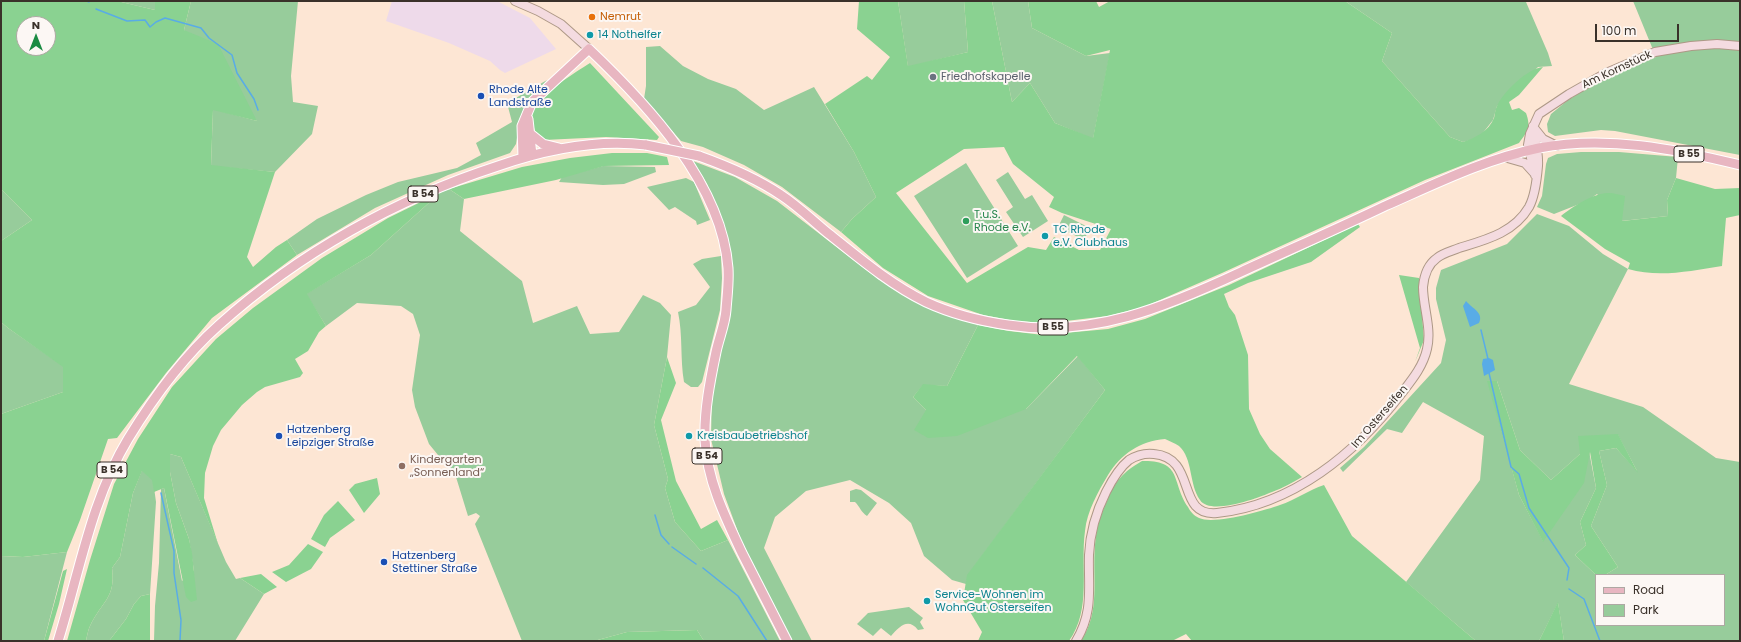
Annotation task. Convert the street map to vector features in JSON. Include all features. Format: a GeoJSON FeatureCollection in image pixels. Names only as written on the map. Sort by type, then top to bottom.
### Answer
{"type":"FeatureCollection","features":[{"type":"Feature","properties":{"kind":"main road"},"geometry":{"type":"LineString","coordinates":[[528,156],[522,126],[527,112],[537,97],[589,49]]}},
{"type":"Feature","properties":{"kind":"main road","name":"B 54"},"geometry":{"type":"LineString","coordinates":[[589,49],[643,104],[682,153],[703,189],[718,222],[728,267],[726,313],[716,352],[706,403],[705,440],[707,459],[710,474],[726,519],[787,641]]}},
{"type":"Feature","properties":{"kind":"main road"},"geometry":{"type":"LineString","coordinates":[[527,112],[528,156]]}},
{"type":"Feature","properties":{"kind":"main road"},"geometry":{"type":"LineString","coordinates":[[528,132],[543,144],[562,149]]}},
{"type":"Feature","properties":{"kind":"main road","name":"B 55"},"geometry":{"type":"LineString","coordinates":[[528,156],[562,149],[603,144],[646,145],[699,156],[740,172],[781,195],[879,273],[926,301],[954,312],[983,320],[1011,325],[1043,328],[1073,327],[1108,322],[1152,310],[1230,278],[1426,187],[1504,157],[1533,149],[1557,146],[1600,144],[1638,145],[1667,149],[1740,165]]}},
{"type":"Feature","properties":{"kind":"main road","name":"B 54"},"geometry":{"type":"LineString","coordinates":[[58,641],[79,565],[98,505],[126,441],[164,386],[218,326],[258,292],[293,267],[330,243],[378,216],[461,177],[528,156]]}},
{"type":"Feature","properties":{"kind":"street"},"geometry":{"type":"LineString","coordinates":[[514,1],[538,11],[561,24],[589,49]]}},
{"type":"Feature","properties":{"kind":"street","name":"Am Kornstück"},"geometry":{"type":"LineString","coordinates":[[1533,149],[1528,138],[1539,114],[1569,94],[1606,73],[1655,52],[1691,46],[1717,44],[1740,46]]}},
{"type":"Feature","properties":{"kind":"street"},"geometry":{"type":"LineString","coordinates":[[1533,126],[1543,138],[1557,146]]}},
{"type":"Feature","properties":{"kind":"street","name":"Im Osterseifen"},"geometry":{"type":"LineString","coordinates":[[1076,641],[1085,624],[1088,612],[1090,543],[1096,514],[1111,482],[1125,464],[1142,454],[1155,454],[1170,459],[1180,468],[1192,503],[1202,511],[1214,513],[1243,508],[1278,496],[1315,477],[1335,463],[1365,437],[1413,379],[1424,359],[1429,339],[1423,287],[1424,279],[1429,266],[1443,254],[1494,237],[1512,226],[1524,215],[1532,201],[1536,177],[1533,149]]}},
{"type":"Feature","properties":{"kind":"street"},"geometry":{"type":"LineString","coordinates":[[1504,157],[1525,163],[1536,177]]}},
{"type":"Feature","properties":{"kind":"shaded area"},"geometry":{"type":"Polygon","coordinates":[[[392,1],[497,1],[530,18],[556,49],[505,73],[490,61],[449,43],[386,21],[392,1]]]}},
{"type":"Feature","properties":{"kind":"green space"},"geometry":{"type":"Polygon","coordinates":[[[1,1],[117,1],[155,10],[155,1],[191,1],[184,30],[218,44],[257,121],[213,110],[211,165],[275,172],[247,257],[253,267],[276,247],[287,240],[297,255],[212,318],[166,373],[117,438],[108,439],[80,520],[67,552],[23,557],[1,556],[1,414],[63,392],[63,367],[1,322],[1,241],[32,220],[1,189],[1,1]]]}},
{"type":"Feature","properties":{"kind":"green space"},"geometry":{"type":"Polygon","coordinates":[[[117,1],[155,1],[155,10],[117,1]]]}},
{"type":"Feature","properties":{"kind":"green space"},"geometry":{"type":"Polygon","coordinates":[[[191,1],[298,1],[291,76],[293,102],[318,106],[312,134],[275,172],[211,166],[213,109],[257,121],[184,30],[191,1]]]}},
{"type":"Feature","properties":{"kind":"green space"},"geometry":{"type":"Polygon","coordinates":[[[859,1],[898,1],[908,66],[968,52],[964,1],[992,1],[1012,102],[1030,83],[1055,123],[1093,138],[1110,50],[1086,56],[1032,28],[1028,1],[1096,1],[1099,7],[1110,1],[1345,1],[1392,33],[1382,61],[1450,137],[1463,142],[1477,136],[1489,127],[1492,123],[1500,100],[1510,88],[1523,76],[1537,68],[1543,67],[1519,95],[1509,102],[1512,110],[1519,108],[1526,113],[1528,118],[1528,129],[1519,143],[1425,180],[1144,307],[1108,316],[1049,323],[1015,321],[983,315],[928,296],[883,268],[841,232],[852,219],[876,197],[854,152],[825,104],[867,76],[872,80],[890,57],[857,29],[859,1]],[[1004,147],[964,149],[896,193],[967,283],[1028,247],[1046,250],[1054,237],[1079,250],[1100,250],[1111,229],[1062,213],[1049,207],[1054,197],[1013,164],[1004,147]]]}},
{"type":"Feature","properties":{"kind":"green space"},"geometry":{"type":"Polygon","coordinates":[[[898,1],[964,1],[968,52],[908,67],[898,1]]]}},
{"type":"Feature","properties":{"kind":"green space"},"geometry":{"type":"Polygon","coordinates":[[[992,1],[1028,1],[1032,28],[1086,56],[1110,53],[1093,139],[1055,123],[1030,83],[1012,102],[992,1]]]}},
{"type":"Feature","properties":{"kind":"green space"},"geometry":{"type":"Polygon","coordinates":[[[1345,1],[1528,1],[1526,2],[1552,66],[1538,67],[1497,106],[1493,120],[1482,134],[1474,139],[1463,142],[1450,137],[1382,61],[1392,33],[1345,1]]]}},
{"type":"Feature","properties":{"kind":"green space"},"geometry":{"type":"Polygon","coordinates":[[[1633,1],[1740,1],[1740,155],[1615,131],[1601,130],[1555,136],[1548,132],[1547,124],[1551,114],[1568,100],[1607,76],[1656,57],[1633,1]]]}},
{"type":"Feature","properties":{"kind":"green space"},"geometry":{"type":"Polygon","coordinates":[[[660,46],[683,66],[708,79],[736,89],[764,110],[814,87],[854,152],[876,197],[852,219],[841,232],[782,187],[744,165],[703,147],[681,141],[644,99],[646,86],[646,47],[660,46]]]}},
{"type":"Feature","properties":{"kind":"green space"},"geometry":{"type":"Polygon","coordinates":[[[590,63],[659,137],[657,140],[606,137],[544,140],[535,133],[532,114],[534,108],[560,83],[590,63]]]}},
{"type":"Feature","properties":{"kind":"green space"},"geometry":{"type":"Polygon","coordinates":[[[547,80],[526,104],[520,118],[516,144],[510,153],[448,175],[375,208],[297,255],[287,240],[317,219],[366,195],[398,182],[457,168],[481,155],[476,143],[512,122],[507,103],[547,80]]]}},
{"type":"Feature","properties":{"kind":"green space"},"geometry":{"type":"Polygon","coordinates":[[[1581,152],[1619,152],[1678,157],[1676,178],[1667,200],[1668,216],[1621,221],[1597,194],[1587,201],[1554,214],[1537,207],[1542,196],[1548,158],[1557,154],[1581,152]]]}},
{"type":"Feature","properties":{"kind":"green space"},"geometry":{"type":"Polygon","coordinates":[[[612,153],[647,153],[667,157],[669,165],[604,166],[556,180],[464,199],[449,189],[522,167],[570,158],[612,153]]]}},
{"type":"Feature","properties":{"kind":"green space"},"geometry":{"type":"Polygon","coordinates":[[[693,161],[735,177],[777,201],[878,279],[926,306],[978,325],[947,386],[923,385],[913,397],[926,410],[1026,409],[1078,356],[1105,390],[968,575],[966,584],[952,580],[924,556],[911,523],[889,503],[850,480],[806,491],[775,517],[764,548],[812,641],[791,641],[741,540],[724,494],[711,439],[712,388],[729,314],[725,231],[707,184],[693,161]]]}},
{"type":"Feature","properties":{"kind":"green space","name":"T.u.S. Rhode e.V."},"geometry":{"type":"Polygon","coordinates":[[[966,163],[1018,246],[967,278],[914,196],[966,163]]]}},
{"type":"Feature","properties":{"kind":"green space"},"geometry":{"type":"Polygon","coordinates":[[[603,166],[655,167],[656,172],[624,184],[603,185],[559,182],[562,177],[603,166]]]}},
{"type":"Feature","properties":{"kind":"green space"},"geometry":{"type":"Polygon","coordinates":[[[1008,172],[1025,199],[1032,195],[1048,221],[1023,237],[1006,212],[1013,207],[996,180],[1008,172]]]}},
{"type":"Feature","properties":{"kind":"green space"},"geometry":{"type":"Polygon","coordinates":[[[686,178],[694,182],[710,220],[697,225],[696,221],[675,207],[669,210],[647,187],[686,178]]]}},
{"type":"Feature","properties":{"kind":"green space"},"geometry":{"type":"Polygon","coordinates":[[[1676,178],[1715,189],[1740,188],[1740,215],[1726,218],[1722,266],[1675,273],[1651,273],[1628,269],[1630,263],[1605,249],[1561,216],[1571,208],[1591,197],[1603,193],[1609,193],[1625,196],[1622,221],[1668,216],[1667,200],[1676,178]]]}},
{"type":"Feature","properties":{"kind":"green space"},"geometry":{"type":"Polygon","coordinates":[[[1,189],[32,220],[1,241],[1,189]]]}},
{"type":"Feature","properties":{"kind":"green space"},"geometry":{"type":"Polygon","coordinates":[[[449,189],[464,199],[460,231],[522,281],[533,323],[577,306],[590,334],[619,332],[643,295],[660,303],[671,315],[667,357],[654,425],[668,479],[665,488],[675,522],[701,551],[728,540],[780,641],[704,641],[697,630],[627,632],[594,641],[522,641],[475,524],[480,516],[476,513],[468,516],[456,477],[429,444],[415,407],[412,390],[420,335],[413,314],[401,306],[357,303],[326,326],[306,294],[371,255],[441,192],[449,189]]]}},
{"type":"Feature","properties":{"kind":"green space"},"geometry":{"type":"Polygon","coordinates":[[[441,192],[371,255],[307,294],[326,326],[319,332],[308,351],[295,359],[303,373],[300,377],[265,387],[257,392],[242,405],[221,430],[213,446],[205,473],[204,498],[218,544],[181,457],[170,454],[170,472],[176,503],[189,539],[192,553],[197,600],[191,602],[186,597],[164,488],[154,492],[152,480],[142,471],[133,493],[120,557],[112,568],[113,578],[110,593],[90,626],[86,641],[67,641],[114,484],[138,439],[172,387],[216,339],[253,308],[322,258],[388,218],[441,192]]]}},
{"type":"Feature","properties":{"kind":"green space"},"geometry":{"type":"Polygon","coordinates":[[[1537,214],[1569,226],[1603,254],[1628,269],[1569,384],[1643,407],[1716,458],[1740,462],[1740,641],[1564,641],[1558,603],[1539,641],[1476,641],[1406,582],[1480,480],[1484,436],[1423,402],[1402,433],[1387,429],[1343,472],[1340,468],[1364,447],[1441,363],[1446,340],[1436,299],[1436,288],[1441,270],[1507,244],[1537,214]],[[1488,381],[1519,495],[1543,541],[1589,451],[1596,488],[1580,522],[1586,545],[1575,555],[1595,574],[1595,626],[1725,626],[1725,574],[1607,574],[1618,567],[1591,526],[1607,485],[1599,451],[1616,448],[1637,471],[1618,435],[1580,454],[1551,480],[1520,450],[1497,381],[1488,381]]]}},
{"type":"Feature","properties":{"kind":"green space"},"geometry":{"type":"Polygon","coordinates":[[[1064,215],[1090,228],[1084,240],[1058,227],[1064,215]]]}},
{"type":"Feature","properties":{"kind":"green space"},"geometry":{"type":"Polygon","coordinates":[[[1358,224],[1360,227],[1311,262],[1248,283],[1224,294],[1229,307],[1235,315],[1248,355],[1249,409],[1260,434],[1270,449],[1302,477],[1280,489],[1256,498],[1234,504],[1214,506],[1205,504],[1200,500],[1194,487],[1187,457],[1179,446],[1165,439],[1156,440],[1139,446],[1125,455],[1113,468],[1100,488],[1088,516],[1084,545],[1083,602],[1076,629],[1069,641],[978,641],[982,632],[963,600],[967,575],[1105,390],[1077,356],[1026,409],[957,436],[928,438],[914,430],[926,410],[913,397],[923,384],[947,386],[978,325],[1009,331],[1043,335],[1108,329],[1145,319],[1229,285],[1358,224]]]}},
{"type":"Feature","properties":{"kind":"green space"},"geometry":{"type":"Polygon","coordinates":[[[721,256],[722,278],[720,310],[702,382],[698,387],[691,387],[684,382],[678,312],[696,305],[710,287],[693,264],[702,259],[721,256]]]}},
{"type":"Feature","properties":{"kind":"green space"},"geometry":{"type":"Polygon","coordinates":[[[1399,275],[1419,278],[1424,340],[1415,362],[1420,348],[1399,275]]]}},
{"type":"Feature","properties":{"kind":"green space"},"geometry":{"type":"Polygon","coordinates":[[[1,322],[63,366],[63,392],[1,414],[1,322]]]}},
{"type":"Feature","properties":{"kind":"green space"},"geometry":{"type":"Polygon","coordinates":[[[667,357],[676,383],[661,420],[676,481],[701,529],[717,520],[728,540],[701,551],[675,522],[665,488],[668,479],[654,425],[667,357]]]}},
{"type":"Feature","properties":{"kind":"green space"},"geometry":{"type":"Polygon","coordinates":[[[1487,381],[1497,381],[1520,450],[1551,480],[1580,454],[1578,436],[1618,434],[1638,473],[1616,448],[1599,451],[1607,485],[1591,526],[1618,567],[1607,574],[1595,574],[1575,555],[1586,545],[1580,522],[1596,488],[1590,452],[1584,483],[1543,542],[1519,495],[1487,381]]]}},
{"type":"Feature","properties":{"kind":"green space"},"geometry":{"type":"Polygon","coordinates":[[[170,454],[181,457],[226,562],[236,579],[240,578],[264,594],[235,641],[154,641],[155,606],[159,563],[161,489],[164,488],[182,581],[194,571],[189,539],[176,503],[170,472],[170,454]]]}},
{"type":"Feature","properties":{"kind":"green space"},"geometry":{"type":"Polygon","coordinates":[[[1142,461],[1164,464],[1170,469],[1174,474],[1183,498],[1190,510],[1197,517],[1206,520],[1227,519],[1262,511],[1286,503],[1324,485],[1352,536],[1476,641],[1192,641],[1186,634],[1172,641],[1081,641],[1087,630],[1093,606],[1095,545],[1100,517],[1110,494],[1120,478],[1129,469],[1142,461]]]}},
{"type":"Feature","properties":{"kind":"green space"},"geometry":{"type":"Polygon","coordinates":[[[142,470],[153,480],[156,502],[150,594],[141,596],[134,604],[126,619],[109,641],[86,641],[90,626],[110,593],[113,578],[112,568],[120,557],[133,493],[142,470]]]}},
{"type":"Feature","properties":{"kind":"green space"},"geometry":{"type":"Polygon","coordinates":[[[377,478],[380,494],[364,513],[349,490],[355,484],[377,478]]]}},
{"type":"Feature","properties":{"kind":"green space"},"geometry":{"type":"Polygon","coordinates":[[[856,489],[861,490],[877,503],[867,516],[855,502],[850,502],[850,491],[856,489]]]}},
{"type":"Feature","properties":{"kind":"green space"},"geometry":{"type":"Polygon","coordinates":[[[338,501],[355,520],[330,538],[325,547],[311,539],[324,515],[338,501]]]}},
{"type":"Feature","properties":{"kind":"green space"},"geometry":{"type":"Polygon","coordinates":[[[308,544],[323,552],[311,569],[286,582],[272,572],[289,565],[308,544]]]}},
{"type":"Feature","properties":{"kind":"green space"},"geometry":{"type":"Polygon","coordinates":[[[67,552],[44,641],[1,641],[1,556],[23,557],[67,552]]]}},
{"type":"Feature","properties":{"kind":"green space"},"geometry":{"type":"Polygon","coordinates":[[[67,569],[48,641],[44,641],[63,571],[67,569]]]}},
{"type":"Feature","properties":{"kind":"green space"},"geometry":{"type":"Polygon","coordinates":[[[261,574],[277,587],[264,594],[240,578],[261,574]]]}},
{"type":"Feature","properties":{"kind":"green space"},"geometry":{"type":"Polygon","coordinates":[[[150,594],[150,641],[109,641],[126,619],[134,604],[141,596],[150,594]]]}},
{"type":"Feature","properties":{"kind":"green space"},"geometry":{"type":"Polygon","coordinates":[[[1558,602],[1564,641],[1539,641],[1558,602]]]}},
{"type":"Feature","properties":{"kind":"green space"},"geometry":{"type":"Polygon","coordinates":[[[909,607],[923,618],[920,622],[924,629],[918,630],[911,624],[907,624],[897,629],[891,636],[881,628],[873,636],[857,624],[868,613],[909,607]]]}},
{"type":"Feature","properties":{"kind":"green space"},"geometry":{"type":"Polygon","coordinates":[[[697,630],[704,641],[594,641],[627,632],[697,630]]]}},
{"type":"Feature","properties":{"kind":"water"},"geometry":{"type":"Polygon","coordinates":[[[1466,301],[1477,311],[1480,316],[1479,323],[1470,327],[1463,306],[1466,301]]]}},
{"type":"Feature","properties":{"kind":"water"},"geometry":{"type":"Polygon","coordinates":[[[1489,358],[1493,360],[1495,370],[1484,376],[1482,364],[1483,359],[1489,358]]]}},
{"type":"Feature","properties":{"kind":"waterway"},"geometry":{"type":"LineString","coordinates":[[96,9],[127,21],[145,20],[150,27],[156,22],[165,18],[201,28],[209,38],[232,55],[237,73],[254,99],[258,110]]}},
{"type":"Feature","properties":{"kind":"waterway"},"geometry":{"type":"LineString","coordinates":[[1481,330],[1488,359]]}},
{"type":"Feature","properties":{"kind":"waterway"},"geometry":{"type":"LineString","coordinates":[[1489,373],[1511,467],[1519,474],[1529,508],[1569,568],[1567,580]]}},
{"type":"Feature","properties":{"kind":"waterway"},"geometry":{"type":"LineString","coordinates":[[161,493],[174,551],[174,573],[181,620],[180,641]]}},
{"type":"Feature","properties":{"kind":"waterway"},"geometry":{"type":"LineString","coordinates":[[655,515],[661,535],[669,544]]}},
{"type":"Feature","properties":{"kind":"waterway"},"geometry":{"type":"LineString","coordinates":[[672,547],[696,564]]}},
{"type":"Feature","properties":{"kind":"waterway"},"geometry":{"type":"LineString","coordinates":[[703,568],[738,596],[767,641]]}},
{"type":"Feature","properties":{"kind":"waterway"},"geometry":{"type":"LineString","coordinates":[[1569,589],[1584,599],[1600,641]]}},
{"type":"Feature","properties":{"kind":"place","name":"Nemrut"},"geometry":{"type":"Point","coordinates":[592,17]}},
{"type":"Feature","properties":{"kind":"place","name":"14 Nothelfer"},"geometry":{"type":"Point","coordinates":[590,35]}},
{"type":"Feature","properties":{"kind":"place","name":"Friedhofskapelle"},"geometry":{"type":"Point","coordinates":[933,77]}},
{"type":"Feature","properties":{"kind":"place","name":"Rhode Alte Landstraße"},"geometry":{"type":"Point","coordinates":[481,96]}},
{"type":"Feature","properties":{"kind":"place","name":"T.u.S. Rhode e.V."},"geometry":{"type":"Point","coordinates":[966,221]}},
{"type":"Feature","properties":{"kind":"place","name":"TC Rhode e.V. Clubhaus"},"geometry":{"type":"Point","coordinates":[1045,236]}},
{"type":"Feature","properties":{"kind":"place","name":"Hatzenberg Leipziger Straße"},"geometry":{"type":"Point","coordinates":[279,436]}},
{"type":"Feature","properties":{"kind":"place","name":"Kreisbaubetriebshof"},"geometry":{"type":"Point","coordinates":[689,436]}},
{"type":"Feature","properties":{"kind":"place","name":"Kindergarten „Sonnenland“"},"geometry":{"type":"Point","coordinates":[402,466]}},
{"type":"Feature","properties":{"kind":"place","name":"Hatzenberg Stettiner Straße"},"geometry":{"type":"Point","coordinates":[384,562]}},
{"type":"Feature","properties":{"kind":"place","name":"Service-Wohnen im WohnGut Osterseifen"},"geometry":{"type":"Point","coordinates":[927,601]}}]}
